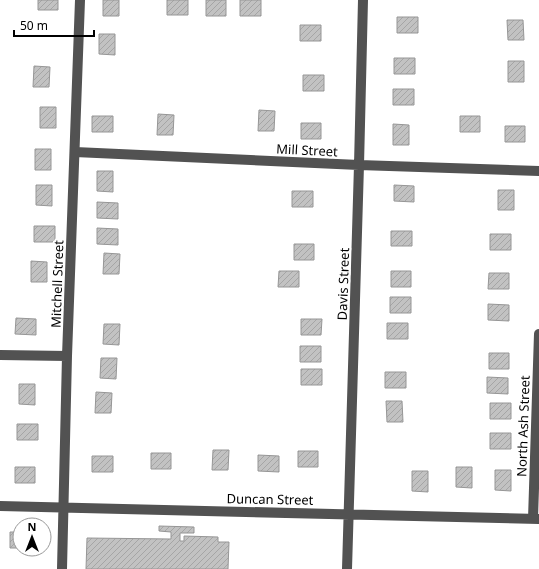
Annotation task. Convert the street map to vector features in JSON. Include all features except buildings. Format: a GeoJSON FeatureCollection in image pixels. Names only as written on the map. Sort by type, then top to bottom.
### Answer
{"type":"FeatureCollection","features":[{"type":"Feature","properties":{"kind":"street","name":"Mitchell Street"},"geometry":{"type":"LineString","coordinates":[[62,569],[67,356],[80,0]]}},
{"type":"Feature","properties":{"kind":"street","name":"Davis Street"},"geometry":{"type":"LineString","coordinates":[[347,569],[360,165],[363,0]]}},
{"type":"Feature","properties":{"kind":"street","name":"Mill Street"},"geometry":{"type":"LineString","coordinates":[[75,152],[360,165],[539,171]]}},
{"type":"Feature","properties":{"kind":"street","name":"North Ash Street"},"geometry":{"type":"LineString","coordinates":[[536,519],[539,334]]}},
{"type":"Feature","properties":{"kind":"street"},"geometry":{"type":"LineString","coordinates":[[0,355],[67,356]]}},
{"type":"Feature","properties":{"kind":"street","name":"Duncan Street"},"geometry":{"type":"LineString","coordinates":[[0,506],[536,519]]}}]}
